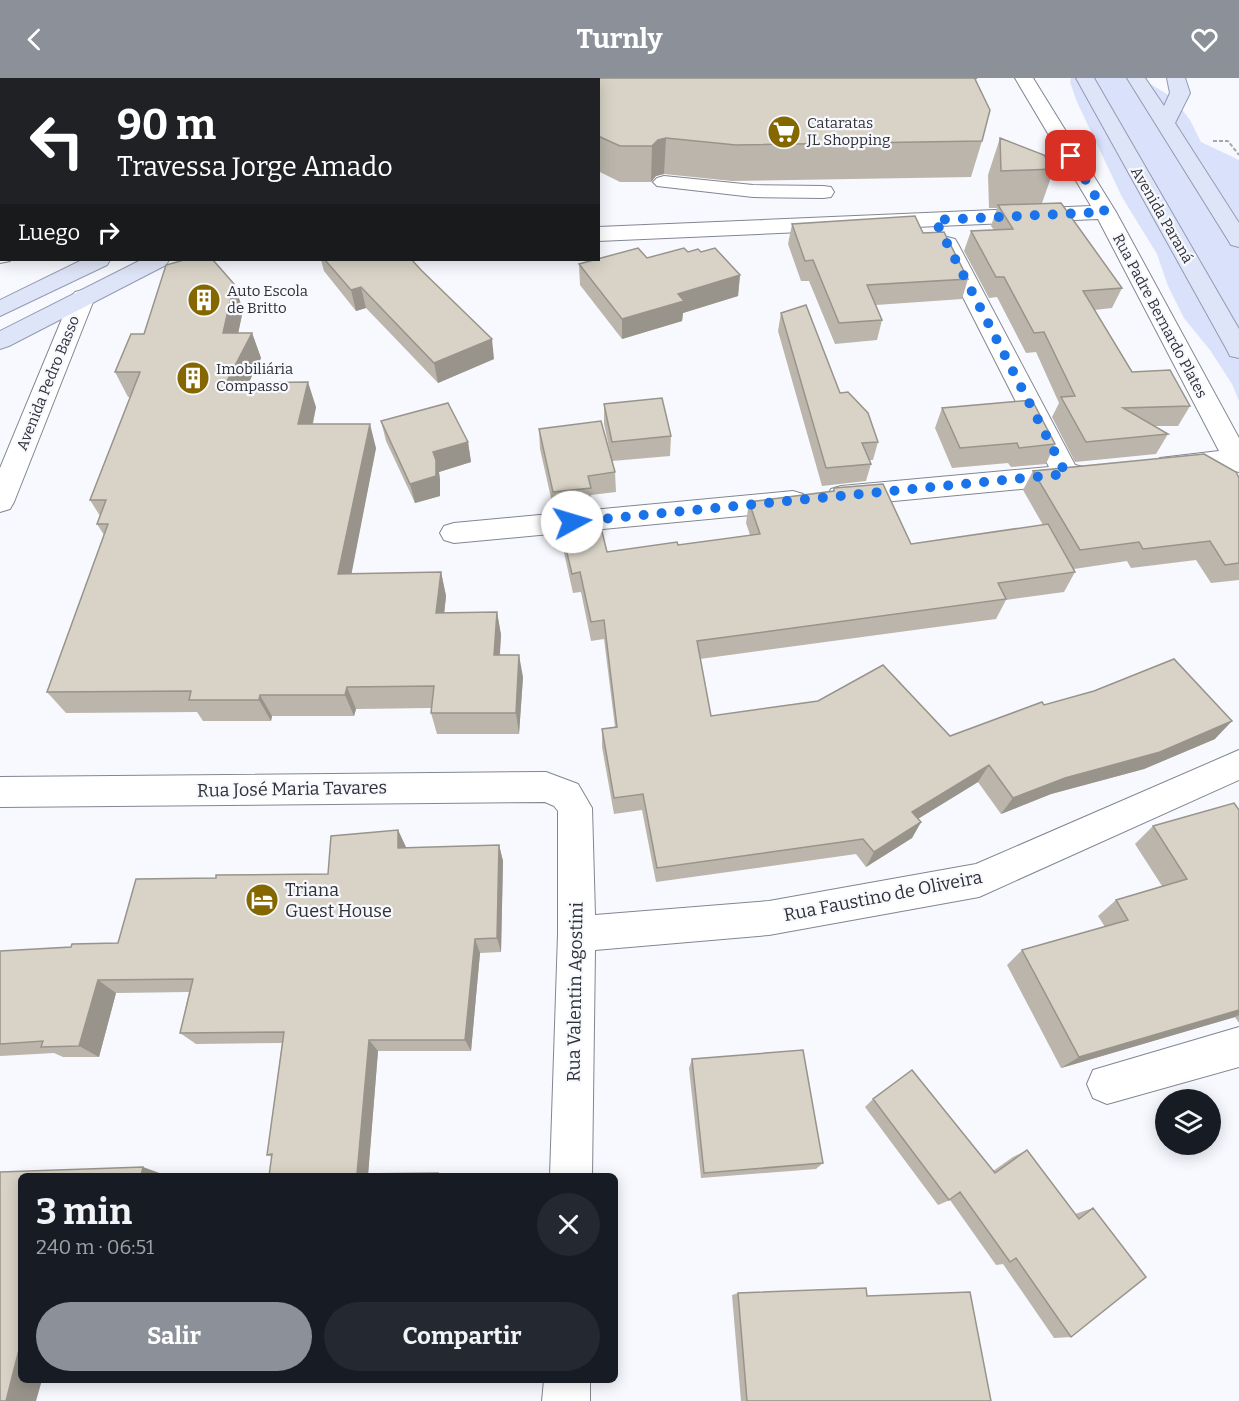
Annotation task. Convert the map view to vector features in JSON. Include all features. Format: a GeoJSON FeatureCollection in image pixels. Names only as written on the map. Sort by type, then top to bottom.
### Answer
{"type":"FeatureCollection","features":[{"type":"Feature","properties":{"kind":"main road","name":"Avenida Paraná"},"geometry":{"type":"LineString","coordinates":[[1085,78],[1239,350]]}},
{"type":"Feature","properties":{"kind":"main road"},"geometry":{"type":"LineString","coordinates":[[1136,78],[1239,240]]}},
{"type":"Feature","properties":{"kind":"main road"},"geometry":{"type":"LineString","coordinates":[[1165,123],[1180,93],[1176,78]]}},
{"type":"Feature","properties":{"kind":"main road"},"geometry":{"type":"LineString","coordinates":[[0,309],[97,261]]}},
{"type":"Feature","properties":{"kind":"main road"},"geometry":{"type":"LineString","coordinates":[[0,341],[156,261]]}},
{"type":"Feature","properties":{"kind":"street","name":"Rua Padre Bernardo Plates"},"geometry":{"type":"LineString","coordinates":[[1024,78],[1105,212],[1238,460]]}},
{"type":"Feature","properties":{"kind":"street"},"geometry":{"type":"LineString","coordinates":[[664,182],[753,191],[824,192]]}},
{"type":"Feature","properties":{"kind":"street"},"geometry":{"type":"LineString","coordinates":[[600,234],[1105,212]]}},
{"type":"Feature","properties":{"kind":"street"},"geometry":{"type":"LineString","coordinates":[[935,220],[1066,474]]}},
{"type":"Feature","properties":{"kind":"street","name":"Avenida Pedro Basso"},"geometry":{"type":"LineString","coordinates":[[0,502],[83,297]]}},
{"type":"Feature","properties":{"kind":"street"},"geometry":{"type":"LineString","coordinates":[[1146,467],[1238,460]]}},
{"type":"Feature","properties":{"kind":"street"},"geometry":{"type":"LineString","coordinates":[[454,533],[1100,471]]}},
{"type":"Feature","properties":{"kind":"street","name":"Rua Faustino de Oliveira"},"geometry":{"type":"LineString","coordinates":[[577,934],[770,918],[979,880],[1239,764]]}},
{"type":"Feature","properties":{"kind":"street","name":"Rua José Maria Tavares"},"geometry":{"type":"LineString","coordinates":[[0,792],[546,787],[566,795],[575,808]]}},
{"type":"Feature","properties":{"kind":"street","name":"Rua Valentin Agostini"},"geometry":{"type":"LineString","coordinates":[[571,1173],[577,934],[575,808]]}},
{"type":"Feature","properties":{"kind":"street"},"geometry":{"type":"LineString","coordinates":[[1107,1084],[1239,1047]]}},
{"type":"Feature","properties":{"kind":"street"},"geometry":{"type":"LineString","coordinates":[[566,1401],[567,1383]]}},
{"type":"Feature","properties":{"kind":"shaded area"},"geometry":{"type":"Polygon","coordinates":[[[1071,78],[1141,78],[1173,98],[1190,120],[1201,142],[1239,160],[1239,401],[1232,384],[1210,350],[1184,318],[1168,286],[1157,254],[1122,197],[1077,102],[1070,82],[1071,78]]]}},
{"type":"Feature","properties":{"kind":"building","name":"Cataratas JL Shopping"},"geometry":{"type":"Polygon","coordinates":[[[600,78],[977,78],[975,79],[990,110],[982,141],[736,145],[666,138],[658,140],[652,146],[620,146],[600,137],[600,78]]]}},
{"type":"Feature","properties":{"kind":"building"},"geometry":{"type":"Polygon","coordinates":[[[1000,138],[1044,155],[1054,169],[1001,171],[1000,138]]]}},
{"type":"Feature","properties":{"kind":"building"},"geometry":{"type":"Polygon","coordinates":[[[1061,203],[1122,288],[1083,291],[1132,372],[1170,370],[1190,406],[1123,408],[1168,434],[1086,442],[1061,397],[1075,396],[1044,332],[1034,333],[1004,277],[996,277],[971,231],[1013,229],[998,205],[1061,203]]]}},
{"type":"Feature","properties":{"kind":"building"},"geometry":{"type":"Polygon","coordinates":[[[915,216],[923,233],[944,232],[968,279],[867,285],[882,320],[839,323],[813,260],[805,261],[792,224],[915,216]]]}},
{"type":"Feature","properties":{"kind":"building"},"geometry":{"type":"Polygon","coordinates":[[[638,248],[647,258],[684,248],[688,252],[698,249],[701,252],[715,248],[740,275],[678,294],[684,301],[622,319],[579,264],[600,261],[600,258],[638,248]]]}},
{"type":"Feature","properties":{"kind":"building"},"geometry":{"type":"Polygon","coordinates":[[[180,261],[214,261],[234,284],[223,333],[252,333],[226,383],[308,382],[298,424],[370,424],[338,574],[441,572],[436,613],[497,612],[494,655],[519,655],[516,713],[431,713],[434,686],[347,687],[345,695],[260,695],[259,700],[189,700],[191,691],[47,692],[108,524],[97,524],[106,500],[90,500],[140,372],[115,372],[131,334],[144,334],[166,265],[180,261]]]}},
{"type":"Feature","properties":{"kind":"building"},"geometry":{"type":"Polygon","coordinates":[[[326,261],[413,261],[492,339],[434,363],[361,287],[351,290],[326,261]]]}},
{"type":"Feature","properties":{"kind":"building"},"geometry":{"type":"Polygon","coordinates":[[[806,305],[840,393],[848,392],[868,413],[878,442],[862,443],[871,464],[826,468],[781,313],[806,305]]]}},
{"type":"Feature","properties":{"kind":"building"},"geometry":{"type":"Polygon","coordinates":[[[662,398],[671,436],[612,442],[604,404],[662,398]]]}},
{"type":"Feature","properties":{"kind":"building"},"geometry":{"type":"Polygon","coordinates":[[[1032,400],[1055,444],[1019,448],[1017,443],[960,448],[942,408],[1032,400]]]}},
{"type":"Feature","properties":{"kind":"building"},"geometry":{"type":"Polygon","coordinates":[[[448,403],[468,442],[433,452],[436,460],[436,476],[410,484],[381,421],[448,403]]]}},
{"type":"Feature","properties":{"kind":"building"},"geometry":{"type":"Polygon","coordinates":[[[601,421],[615,472],[588,476],[591,488],[553,492],[539,429],[601,421]]]}},
{"type":"Feature","properties":{"kind":"building"},"geometry":{"type":"Polygon","coordinates":[[[1204,454],[1236,472],[1239,478],[1239,563],[1225,565],[1210,541],[1143,549],[1139,542],[1080,550],[1033,471],[1204,454]]]}},
{"type":"Feature","properties":{"kind":"building"},"geometry":{"type":"Polygon","coordinates":[[[883,484],[911,544],[1048,524],[1075,572],[998,583],[1006,599],[697,641],[711,716],[818,701],[883,665],[950,736],[1042,702],[1044,705],[1094,691],[1174,659],[1232,721],[1160,752],[1065,778],[1013,798],[989,765],[912,812],[921,822],[874,852],[863,839],[657,868],[643,794],[614,798],[602,729],[617,727],[604,620],[591,622],[580,572],[572,574],[558,515],[597,511],[607,552],[760,534],[749,502],[834,491],[834,488],[883,484]]]}},
{"type":"Feature","properties":{"kind":"building"},"geometry":{"type":"Polygon","coordinates":[[[1234,803],[1239,810],[1239,1010],[1079,1057],[1022,950],[1128,920],[1116,900],[1187,879],[1153,826],[1234,803]]]}},
{"type":"Feature","properties":{"kind":"building"},"geometry":{"type":"Polygon","coordinates":[[[398,830],[398,848],[499,845],[497,938],[475,939],[465,1040],[369,1040],[357,1173],[269,1173],[272,1154],[267,1155],[284,1032],[180,1033],[193,979],[98,980],[79,1046],[41,1047],[43,1041],[0,1044],[0,951],[71,947],[72,944],[118,943],[136,879],[216,878],[216,875],[328,874],[331,836],[398,830]]]}},
{"type":"Feature","properties":{"kind":"building"},"geometry":{"type":"Polygon","coordinates":[[[803,1050],[823,1163],[704,1173],[692,1059],[803,1050]]]}},
{"type":"Feature","properties":{"kind":"building"},"geometry":{"type":"Polygon","coordinates":[[[912,1070],[995,1173],[1027,1150],[1079,1219],[1093,1208],[1146,1277],[1071,1337],[1016,1258],[1010,1262],[960,1192],[949,1200],[873,1099],[912,1070]]]}},
{"type":"Feature","properties":{"kind":"building"},"geometry":{"type":"Polygon","coordinates":[[[143,1167],[142,1173],[18,1173],[18,1354],[6,1401],[0,1401],[0,1172],[143,1167]]]}},
{"type":"Feature","properties":{"kind":"building"},"geometry":{"type":"Polygon","coordinates":[[[866,1288],[867,1296],[970,1292],[991,1401],[747,1401],[738,1293],[866,1288]]]}},
{"type":"Feature","properties":{"kind":"place","name":"Cataratas JL Shopping"},"geometry":{"type":"Point","coordinates":[784,132]}},
{"type":"Feature","properties":{"kind":"place","name":"Auto Escola de Britto"},"geometry":{"type":"Point","coordinates":[204,300]}},
{"type":"Feature","properties":{"kind":"place","name":"Imobiliária Compasso"},"geometry":{"type":"Point","coordinates":[193,378]}},
{"type":"Feature","properties":{"kind":"place","name":"Triana Guest House"},"geometry":{"type":"Point","coordinates":[262,900]}},
{"type":"Feature","properties":{"kind":"route"},"geometry":{"type":"LineString","coordinates":[[572,522],[1066,474],[935,220],[1105,212],[1071,156]]}}]}
